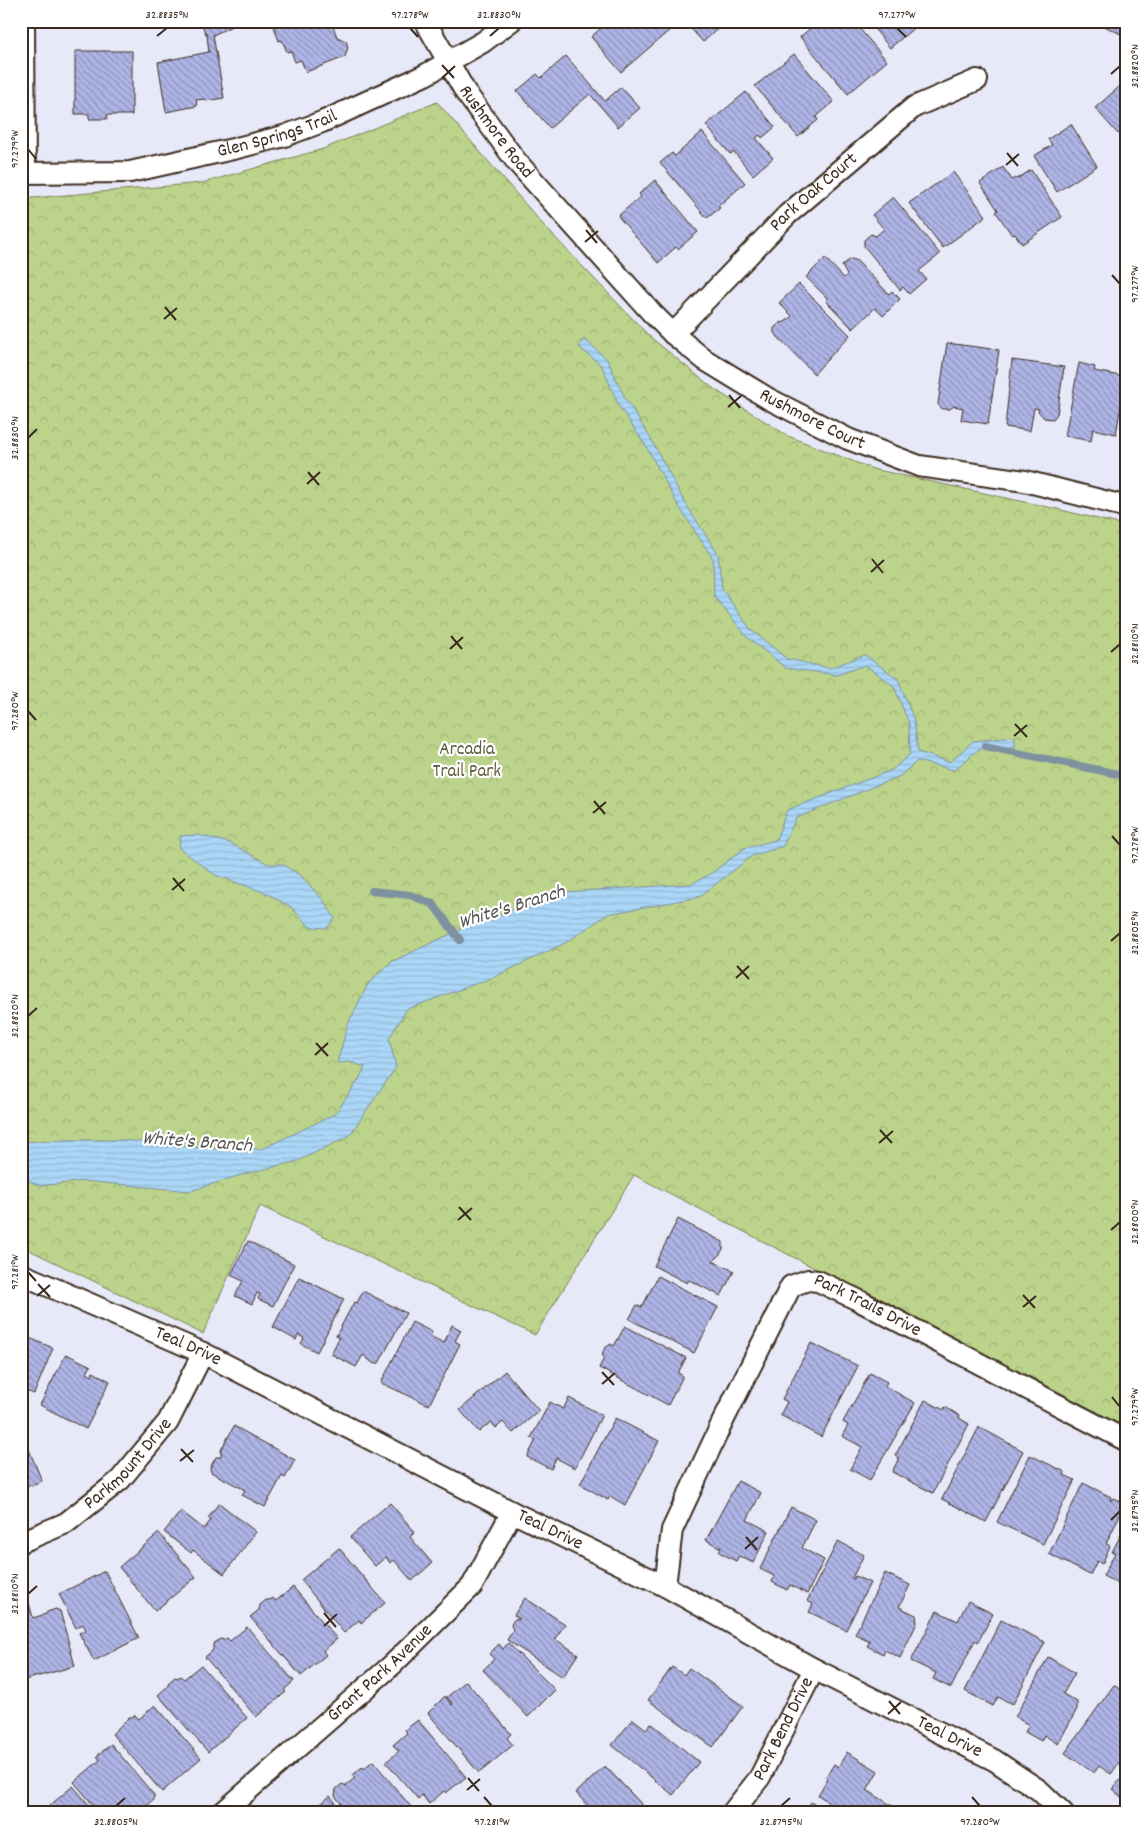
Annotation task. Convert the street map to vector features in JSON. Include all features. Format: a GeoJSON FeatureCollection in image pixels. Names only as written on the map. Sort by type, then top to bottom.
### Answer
{"type":"FeatureCollection","features":[{"type":"Feature","properties":{"kind":"street"},"geometry":{"type":"LineString","coordinates":[[23,173],[24,21]]}},
{"type":"Feature","properties":{"kind":"street","name":"Rushmore Road"},"geometry":{"type":"LineString","coordinates":[[426,21],[466,94],[516,161],[561,212]]}},
{"type":"Feature","properties":{"kind":"street","name":"Glen Springs Trail"},"geometry":{"type":"LineString","coordinates":[[23,173],[130,172],[284,136],[322,122],[425,76],[484,42],[511,21]]}},
{"type":"Feature","properties":{"kind":"street","name":"Park Oak Court"},"geometry":{"type":"LineString","coordinates":[[673,334],[788,215],[914,107],[977,80]]}},
{"type":"Feature","properties":{"kind":"street","name":"Rushmore Court"},"geometry":{"type":"LineString","coordinates":[[561,212],[673,334],[705,360],[768,399],[857,443],[919,466],[1025,481],[1127,507]]}},
{"type":"Feature","properties":{"kind":"street","name":"Teal Drive"},"geometry":{"type":"LineString","coordinates":[[21,1274],[203,1353],[512,1512],[665,1586],[814,1669],[994,1760],[1039,1790],[1063,1813]]}},
{"type":"Feature","properties":{"kind":"street","name":"Park Trails Drive"},"geometry":{"type":"LineString","coordinates":[[665,1586],[672,1530],[790,1286],[808,1280],[818,1281],[858,1300],[1127,1441]]}},
{"type":"Feature","properties":{"kind":"street","name":"Parkmount Drive"},"geometry":{"type":"LineString","coordinates":[[21,1542],[66,1523],[120,1480],[168,1422],[203,1353]]}},
{"type":"Feature","properties":{"kind":"street","name":"Grant Park Avenue"},"geometry":{"type":"LineString","coordinates":[[222,1813],[392,1665],[472,1586],[512,1512]]}},
{"type":"Feature","properties":{"kind":"street","name":"Park Bend Drive"},"geometry":{"type":"LineString","coordinates":[[732,1813],[760,1777],[814,1669]]}},
{"type":"Feature","properties":{"kind":"green space","name":"Arcadia Trail Park"},"geometry":{"type":"Polygon","coordinates":[[[437,102],[546,228],[649,336],[714,389],[788,436],[873,469],[1127,526],[1127,1429],[634,1175],[535,1335],[260,1206],[203,1334],[21,1246],[21,199],[202,183],[323,149],[437,102]]]}},
{"type":"Feature","properties":{"kind":"water"},"geometry":{"type":"Polygon","coordinates":[[[584,339],[607,359],[625,398],[651,439],[684,501],[718,554],[722,589],[751,630],[787,659],[830,668],[865,655],[898,679],[914,720],[918,752],[950,762],[973,741],[1015,737],[1015,747],[979,749],[954,770],[917,761],[900,776],[796,818],[783,846],[752,856],[699,897],[608,914],[565,943],[494,977],[407,1009],[389,1038],[396,1067],[349,1136],[298,1161],[244,1174],[190,1191],[84,1181],[40,1186],[21,1177],[21,1142],[121,1140],[214,1149],[262,1149],[335,1114],[358,1081],[365,1067],[350,1062],[337,1063],[348,1024],[368,984],[391,962],[472,924],[565,892],[691,884],[709,875],[745,848],[776,840],[787,810],[892,770],[910,754],[909,724],[894,686],[865,665],[837,675],[786,668],[747,637],[714,596],[713,559],[678,505],[646,446],[619,406],[602,366],[579,347],[584,339]]]}},
{"type":"Feature","properties":{"kind":"water"},"geometry":{"type":"Polygon","coordinates":[[[198,835],[230,843],[268,864],[282,864],[301,876],[323,900],[335,918],[327,928],[310,927],[291,907],[266,893],[215,875],[179,848],[181,836],[198,835]]]}},
{"type":"Feature","properties":{"kind":"building"},"geometry":{"type":"Polygon","coordinates":[[[200,21],[232,21],[234,25],[213,35],[224,98],[206,101],[206,99],[196,100],[197,106],[166,112],[158,62],[209,52],[207,36],[200,21]]]}},
{"type":"Feature","properties":{"kind":"building"},"geometry":{"type":"Polygon","coordinates":[[[272,21],[346,21],[333,26],[337,37],[346,41],[348,47],[345,57],[306,72],[301,60],[295,62],[291,51],[287,52],[282,40],[279,41],[272,21]]]}},
{"type":"Feature","properties":{"kind":"building"},"geometry":{"type":"Polygon","coordinates":[[[609,21],[664,21],[671,29],[621,72],[591,37],[609,21]]]}},
{"type":"Feature","properties":{"kind":"building"},"geometry":{"type":"Polygon","coordinates":[[[684,21],[717,21],[721,26],[703,42],[684,21]]]}},
{"type":"Feature","properties":{"kind":"building"},"geometry":{"type":"Polygon","coordinates":[[[819,21],[853,21],[887,61],[848,94],[800,37],[819,21]]]}},
{"type":"Feature","properties":{"kind":"building"},"geometry":{"type":"Polygon","coordinates":[[[868,21],[922,21],[890,48],[868,21]]]}},
{"type":"Feature","properties":{"kind":"building"},"geometry":{"type":"Polygon","coordinates":[[[1094,21],[1127,21],[1127,37],[1094,21]]]}},
{"type":"Feature","properties":{"kind":"building"},"geometry":{"type":"Polygon","coordinates":[[[75,51],[132,51],[132,115],[107,115],[107,119],[89,119],[89,114],[75,114],[75,51]]]}},
{"type":"Feature","properties":{"kind":"building"},"geometry":{"type":"Polygon","coordinates":[[[794,54],[834,102],[816,117],[818,120],[798,137],[755,86],[794,54]]]}},
{"type":"Feature","properties":{"kind":"building"},"geometry":{"type":"Polygon","coordinates":[[[566,56],[605,101],[621,87],[640,108],[618,127],[590,94],[550,128],[517,91],[537,74],[541,78],[566,56]]]}},
{"type":"Feature","properties":{"kind":"building"},"geometry":{"type":"Polygon","coordinates":[[[1127,80],[1127,139],[1120,132],[1118,134],[1095,108],[1127,80]]]}},
{"type":"Feature","properties":{"kind":"building"},"geometry":{"type":"Polygon","coordinates":[[[746,92],[775,127],[762,138],[760,135],[756,138],[773,158],[753,175],[734,152],[730,154],[706,125],[746,92]]]}},
{"type":"Feature","properties":{"kind":"building"},"geometry":{"type":"Polygon","coordinates":[[[1071,124],[1097,166],[1057,192],[1034,156],[1052,145],[1048,139],[1071,124]]]}},
{"type":"Feature","properties":{"kind":"building"},"geometry":{"type":"Polygon","coordinates":[[[702,132],[745,183],[707,218],[660,163],[672,153],[675,156],[702,132]]]}},
{"type":"Feature","properties":{"kind":"building"},"geometry":{"type":"Polygon","coordinates":[[[1003,167],[1012,180],[1031,170],[1062,217],[1022,244],[1015,234],[1012,235],[996,212],[998,210],[980,183],[1003,167]]]}},
{"type":"Feature","properties":{"kind":"building"},"geometry":{"type":"Polygon","coordinates":[[[953,172],[986,216],[943,248],[909,203],[953,172]]]}},
{"type":"Feature","properties":{"kind":"building"},"geometry":{"type":"Polygon","coordinates":[[[655,180],[698,232],[678,249],[676,247],[658,263],[618,216],[641,196],[639,194],[655,180]]]}},
{"type":"Feature","properties":{"kind":"building"},"geometry":{"type":"Polygon","coordinates":[[[893,197],[940,254],[919,271],[926,279],[909,294],[903,287],[900,290],[864,246],[864,240],[871,234],[876,236],[884,229],[872,215],[893,197]]]}},
{"type":"Feature","properties":{"kind":"building"},"geometry":{"type":"Polygon","coordinates":[[[825,258],[844,278],[847,275],[842,266],[850,259],[856,260],[889,294],[892,291],[900,299],[883,316],[875,308],[853,329],[826,301],[828,299],[806,277],[825,258]]]}},
{"type":"Feature","properties":{"kind":"building"},"geometry":{"type":"Polygon","coordinates":[[[799,284],[850,335],[814,374],[774,333],[774,328],[792,316],[779,303],[799,284]]]}},
{"type":"Feature","properties":{"kind":"building"},"geometry":{"type":"Polygon","coordinates":[[[947,343],[999,350],[988,424],[961,420],[963,408],[954,406],[950,409],[942,409],[938,404],[947,343]]]}},
{"type":"Feature","properties":{"kind":"building"},"geometry":{"type":"Polygon","coordinates":[[[1012,360],[1064,367],[1057,414],[1053,419],[1044,418],[1038,411],[1039,409],[1034,408],[1030,431],[1005,427],[1012,360]]]}},
{"type":"Feature","properties":{"kind":"building"},"geometry":{"type":"Polygon","coordinates":[[[1079,363],[1095,367],[1094,371],[1126,377],[1116,434],[1093,429],[1091,441],[1065,436],[1079,363]]]}},
{"type":"Feature","properties":{"kind":"building"},"geometry":{"type":"Polygon","coordinates":[[[678,1219],[723,1242],[723,1249],[713,1261],[734,1271],[721,1296],[689,1280],[687,1283],[654,1266],[678,1219]]]}},
{"type":"Feature","properties":{"kind":"building"},"geometry":{"type":"Polygon","coordinates":[[[248,1241],[294,1264],[273,1306],[258,1299],[260,1294],[257,1293],[252,1304],[235,1296],[243,1281],[231,1275],[248,1241]]]}},
{"type":"Feature","properties":{"kind":"building"},"geometry":{"type":"Polygon","coordinates":[[[658,1276],[718,1307],[694,1353],[629,1319],[637,1305],[642,1307],[658,1276]]]}},
{"type":"Feature","properties":{"kind":"building"},"geometry":{"type":"Polygon","coordinates":[[[299,1277],[344,1299],[317,1352],[301,1344],[304,1338],[298,1335],[296,1340],[273,1327],[299,1277]]]}},
{"type":"Feature","properties":{"kind":"building"},"geometry":{"type":"Polygon","coordinates":[[[363,1291],[406,1313],[379,1363],[374,1364],[363,1355],[356,1367],[331,1354],[339,1338],[336,1336],[354,1302],[357,1303],[363,1291]]]}},
{"type":"Feature","properties":{"kind":"building"},"geometry":{"type":"Polygon","coordinates":[[[412,1322],[432,1332],[430,1336],[444,1343],[452,1325],[461,1330],[455,1341],[460,1344],[429,1405],[381,1383],[412,1322]]]}},
{"type":"Feature","properties":{"kind":"building"},"geometry":{"type":"Polygon","coordinates":[[[625,1326],[686,1358],[678,1373],[683,1376],[668,1405],[599,1368],[604,1358],[602,1354],[605,1348],[611,1344],[614,1346],[625,1326]]]}},
{"type":"Feature","properties":{"kind":"building"},"geometry":{"type":"Polygon","coordinates":[[[27,1337],[53,1348],[34,1394],[21,1389],[21,1342],[25,1344],[27,1337]]]}},
{"type":"Feature","properties":{"kind":"building"},"geometry":{"type":"Polygon","coordinates":[[[811,1343],[858,1366],[821,1437],[780,1415],[787,1402],[782,1399],[811,1343]]]}},
{"type":"Feature","properties":{"kind":"building"},"geometry":{"type":"Polygon","coordinates":[[[66,1354],[91,1366],[87,1373],[92,1376],[93,1372],[110,1381],[86,1429],[40,1405],[66,1354]]]}},
{"type":"Feature","properties":{"kind":"building"},"geometry":{"type":"Polygon","coordinates":[[[505,1371],[539,1411],[513,1433],[503,1422],[496,1428],[491,1422],[479,1432],[460,1410],[505,1371]]]}},
{"type":"Feature","properties":{"kind":"building"},"geometry":{"type":"Polygon","coordinates":[[[870,1373],[887,1382],[885,1386],[915,1403],[870,1480],[850,1469],[862,1447],[842,1436],[848,1425],[843,1422],[870,1373]]]}},
{"type":"Feature","properties":{"kind":"building"},"geometry":{"type":"Polygon","coordinates":[[[569,1398],[602,1415],[575,1468],[556,1458],[551,1469],[527,1457],[536,1440],[531,1438],[550,1402],[563,1409],[569,1398]]]}},
{"type":"Feature","properties":{"kind":"building"},"geometry":{"type":"Polygon","coordinates":[[[925,1400],[944,1410],[945,1407],[969,1424],[933,1493],[892,1472],[899,1458],[895,1456],[925,1400]]]}},
{"type":"Feature","properties":{"kind":"building"},"geometry":{"type":"Polygon","coordinates":[[[615,1418],[659,1441],[625,1505],[610,1496],[608,1500],[580,1484],[615,1418]]]}},
{"type":"Feature","properties":{"kind":"building"},"geometry":{"type":"Polygon","coordinates":[[[234,1426],[295,1460],[285,1478],[282,1476],[265,1507],[242,1495],[245,1490],[211,1472],[210,1468],[216,1457],[220,1457],[222,1453],[220,1452],[234,1426]]]}},
{"type":"Feature","properties":{"kind":"building"},"geometry":{"type":"Polygon","coordinates":[[[979,1427],[1023,1451],[986,1522],[942,1499],[979,1427]]]}},
{"type":"Feature","properties":{"kind":"building"},"geometry":{"type":"Polygon","coordinates":[[[25,1440],[42,1481],[24,1488],[26,1494],[21,1496],[21,1442],[25,1440]]]}},
{"type":"Feature","properties":{"kind":"building"},"geometry":{"type":"Polygon","coordinates":[[[1030,1455],[1065,1472],[1064,1475],[1075,1480],[1043,1544],[997,1522],[1030,1455]]]}},
{"type":"Feature","properties":{"kind":"building"},"geometry":{"type":"Polygon","coordinates":[[[738,1481],[761,1493],[747,1520],[769,1531],[753,1563],[739,1556],[736,1561],[719,1552],[721,1548],[706,1540],[738,1481]]]}},
{"type":"Feature","properties":{"kind":"building"},"geometry":{"type":"Polygon","coordinates":[[[1083,1483],[1111,1497],[1111,1501],[1113,1498],[1125,1504],[1106,1544],[1110,1546],[1102,1564],[1097,1561],[1090,1575],[1049,1554],[1083,1483]]]}},
{"type":"Feature","properties":{"kind":"building"},"geometry":{"type":"Polygon","coordinates":[[[219,1503],[256,1532],[224,1574],[193,1550],[191,1553],[164,1532],[181,1511],[204,1529],[211,1520],[208,1518],[219,1503]]]}},
{"type":"Feature","properties":{"kind":"building"},"geometry":{"type":"Polygon","coordinates":[[[390,1503],[415,1532],[410,1537],[432,1563],[412,1581],[394,1560],[390,1563],[386,1557],[375,1566],[350,1537],[390,1503]]]}},
{"type":"Feature","properties":{"kind":"building"},"geometry":{"type":"Polygon","coordinates":[[[791,1507],[816,1520],[802,1548],[824,1560],[807,1594],[790,1585],[787,1590],[772,1582],[774,1576],[760,1569],[791,1507]]]}},
{"type":"Feature","properties":{"kind":"building"},"geometry":{"type":"Polygon","coordinates":[[[1127,1523],[1127,1588],[1103,1576],[1115,1553],[1112,1552],[1127,1523]]]}},
{"type":"Feature","properties":{"kind":"building"},"geometry":{"type":"Polygon","coordinates":[[[159,1533],[196,1577],[155,1611],[119,1567],[159,1533]]]}},
{"type":"Feature","properties":{"kind":"building"},"geometry":{"type":"Polygon","coordinates":[[[838,1541],[864,1555],[852,1578],[854,1579],[855,1576],[870,1583],[846,1630],[809,1612],[813,1604],[807,1601],[838,1541]]]}},
{"type":"Feature","properties":{"kind":"building"},"geometry":{"type":"Polygon","coordinates":[[[339,1548],[385,1603],[361,1623],[359,1620],[344,1633],[301,1580],[339,1548]]]}},
{"type":"Feature","properties":{"kind":"building"},"geometry":{"type":"Polygon","coordinates":[[[105,1571],[139,1638],[94,1661],[79,1633],[86,1630],[83,1624],[76,1628],[59,1594],[105,1571]]]}},
{"type":"Feature","properties":{"kind":"building"},"geometry":{"type":"Polygon","coordinates":[[[885,1573],[910,1585],[899,1607],[916,1615],[917,1623],[900,1658],[885,1650],[883,1654],[867,1646],[870,1641],[855,1634],[885,1573]]]}},
{"type":"Feature","properties":{"kind":"building"},"geometry":{"type":"Polygon","coordinates":[[[293,1587],[337,1639],[323,1651],[326,1655],[301,1676],[250,1617],[259,1610],[260,1605],[266,1600],[273,1598],[276,1601],[293,1587]]]}},
{"type":"Feature","properties":{"kind":"building"},"geometry":{"type":"Polygon","coordinates":[[[525,1598],[565,1624],[555,1639],[578,1654],[563,1677],[507,1640],[513,1630],[511,1625],[513,1621],[520,1619],[514,1615],[525,1598]]]}},
{"type":"Feature","properties":{"kind":"building"},"geometry":{"type":"Polygon","coordinates":[[[968,1601],[993,1614],[978,1642],[975,1640],[951,1688],[933,1679],[936,1673],[911,1661],[937,1611],[958,1621],[968,1601]]]}},
{"type":"Feature","properties":{"kind":"building"},"geometry":{"type":"Polygon","coordinates":[[[29,1603],[33,1618],[56,1609],[60,1611],[75,1666],[21,1681],[21,1605],[29,1603]]]}},
{"type":"Feature","properties":{"kind":"building"},"geometry":{"type":"Polygon","coordinates":[[[1001,1620],[1045,1642],[1013,1704],[998,1697],[993,1706],[965,1691],[1001,1620]]]}},
{"type":"Feature","properties":{"kind":"building"},"geometry":{"type":"Polygon","coordinates":[[[247,1627],[294,1681],[284,1690],[286,1692],[256,1717],[205,1657],[213,1650],[213,1644],[220,1639],[224,1640],[227,1638],[230,1641],[247,1627]]]}},
{"type":"Feature","properties":{"kind":"building"},"geometry":{"type":"Polygon","coordinates":[[[508,1643],[555,1690],[528,1717],[483,1670],[494,1659],[489,1654],[499,1644],[503,1649],[508,1643]]]}},
{"type":"Feature","properties":{"kind":"building"},"geometry":{"type":"Polygon","coordinates":[[[1048,1657],[1075,1673],[1063,1694],[1077,1702],[1077,1709],[1058,1744],[1044,1735],[1041,1741],[1025,1732],[1029,1725],[1015,1717],[1048,1657]]]}},
{"type":"Feature","properties":{"kind":"building"},"geometry":{"type":"Polygon","coordinates":[[[201,1665],[247,1718],[208,1752],[158,1695],[175,1677],[178,1678],[180,1676],[184,1679],[201,1665]]]}},
{"type":"Feature","properties":{"kind":"building"},"geometry":{"type":"Polygon","coordinates":[[[672,1667],[684,1675],[689,1668],[743,1706],[713,1747],[648,1700],[672,1667]]]}},
{"type":"Feature","properties":{"kind":"building"},"geometry":{"type":"Polygon","coordinates":[[[466,1681],[511,1734],[507,1738],[513,1745],[479,1773],[428,1713],[445,1696],[452,1705],[447,1697],[466,1681]]]}},
{"type":"Feature","properties":{"kind":"building"},"geometry":{"type":"Polygon","coordinates":[[[1114,1685],[1127,1695],[1127,1752],[1111,1774],[1099,1766],[1094,1773],[1065,1753],[1114,1685]]]}},
{"type":"Feature","properties":{"kind":"building"},"geometry":{"type":"Polygon","coordinates":[[[155,1705],[201,1758],[162,1792],[112,1734],[129,1717],[135,1715],[139,1719],[155,1705]]]}},
{"type":"Feature","properties":{"kind":"building"},"geometry":{"type":"Polygon","coordinates":[[[633,1719],[646,1729],[651,1723],[699,1762],[673,1795],[612,1745],[633,1719]]]}},
{"type":"Feature","properties":{"kind":"building"},"geometry":{"type":"Polygon","coordinates":[[[418,1720],[466,1777],[446,1793],[444,1791],[429,1804],[422,1795],[418,1799],[386,1762],[399,1751],[393,1745],[407,1733],[405,1730],[418,1720]]]}},
{"type":"Feature","properties":{"kind":"building"},"geometry":{"type":"Polygon","coordinates":[[[111,1744],[154,1795],[154,1800],[145,1807],[141,1806],[136,1813],[100,1813],[74,1782],[100,1760],[97,1756],[111,1744]]]}},
{"type":"Feature","properties":{"kind":"building"},"geometry":{"type":"Polygon","coordinates":[[[847,1752],[878,1771],[867,1790],[894,1807],[890,1813],[846,1813],[818,1795],[834,1764],[838,1767],[847,1752]]]}},
{"type":"Feature","properties":{"kind":"building"},"geometry":{"type":"Polygon","coordinates":[[[373,1761],[416,1813],[349,1813],[335,1796],[336,1789],[342,1784],[347,1786],[355,1778],[353,1775],[373,1761]]]}},
{"type":"Feature","properties":{"kind":"building"},"geometry":{"type":"Polygon","coordinates":[[[605,1766],[650,1813],[594,1813],[576,1793],[605,1766]]]}},
{"type":"Feature","properties":{"kind":"building"},"geometry":{"type":"Polygon","coordinates":[[[1127,1773],[1127,1802],[1112,1789],[1127,1773]]]}},
{"type":"Feature","properties":{"kind":"building"},"geometry":{"type":"Polygon","coordinates":[[[73,1786],[96,1813],[41,1813],[73,1786]]]}},
{"type":"Feature","properties":{"kind":"building"},"geometry":{"type":"Polygon","coordinates":[[[330,1796],[344,1813],[321,1813],[316,1808],[330,1796]]]}},
{"type":"Feature","properties":{"kind":"building"},"geometry":{"type":"Polygon","coordinates":[[[811,1802],[827,1813],[804,1813],[811,1802]]]}},
{"type":"Feature","properties":{"kind":"waterway","name":"White's Branch"},"geometry":{"type":"LineString","coordinates":[[985,746],[1127,776]]}},
{"type":"Feature","properties":{"kind":"waterway"},"geometry":{"type":"LineString","coordinates":[[372,891],[410,895],[433,904],[460,940]]}}]}
